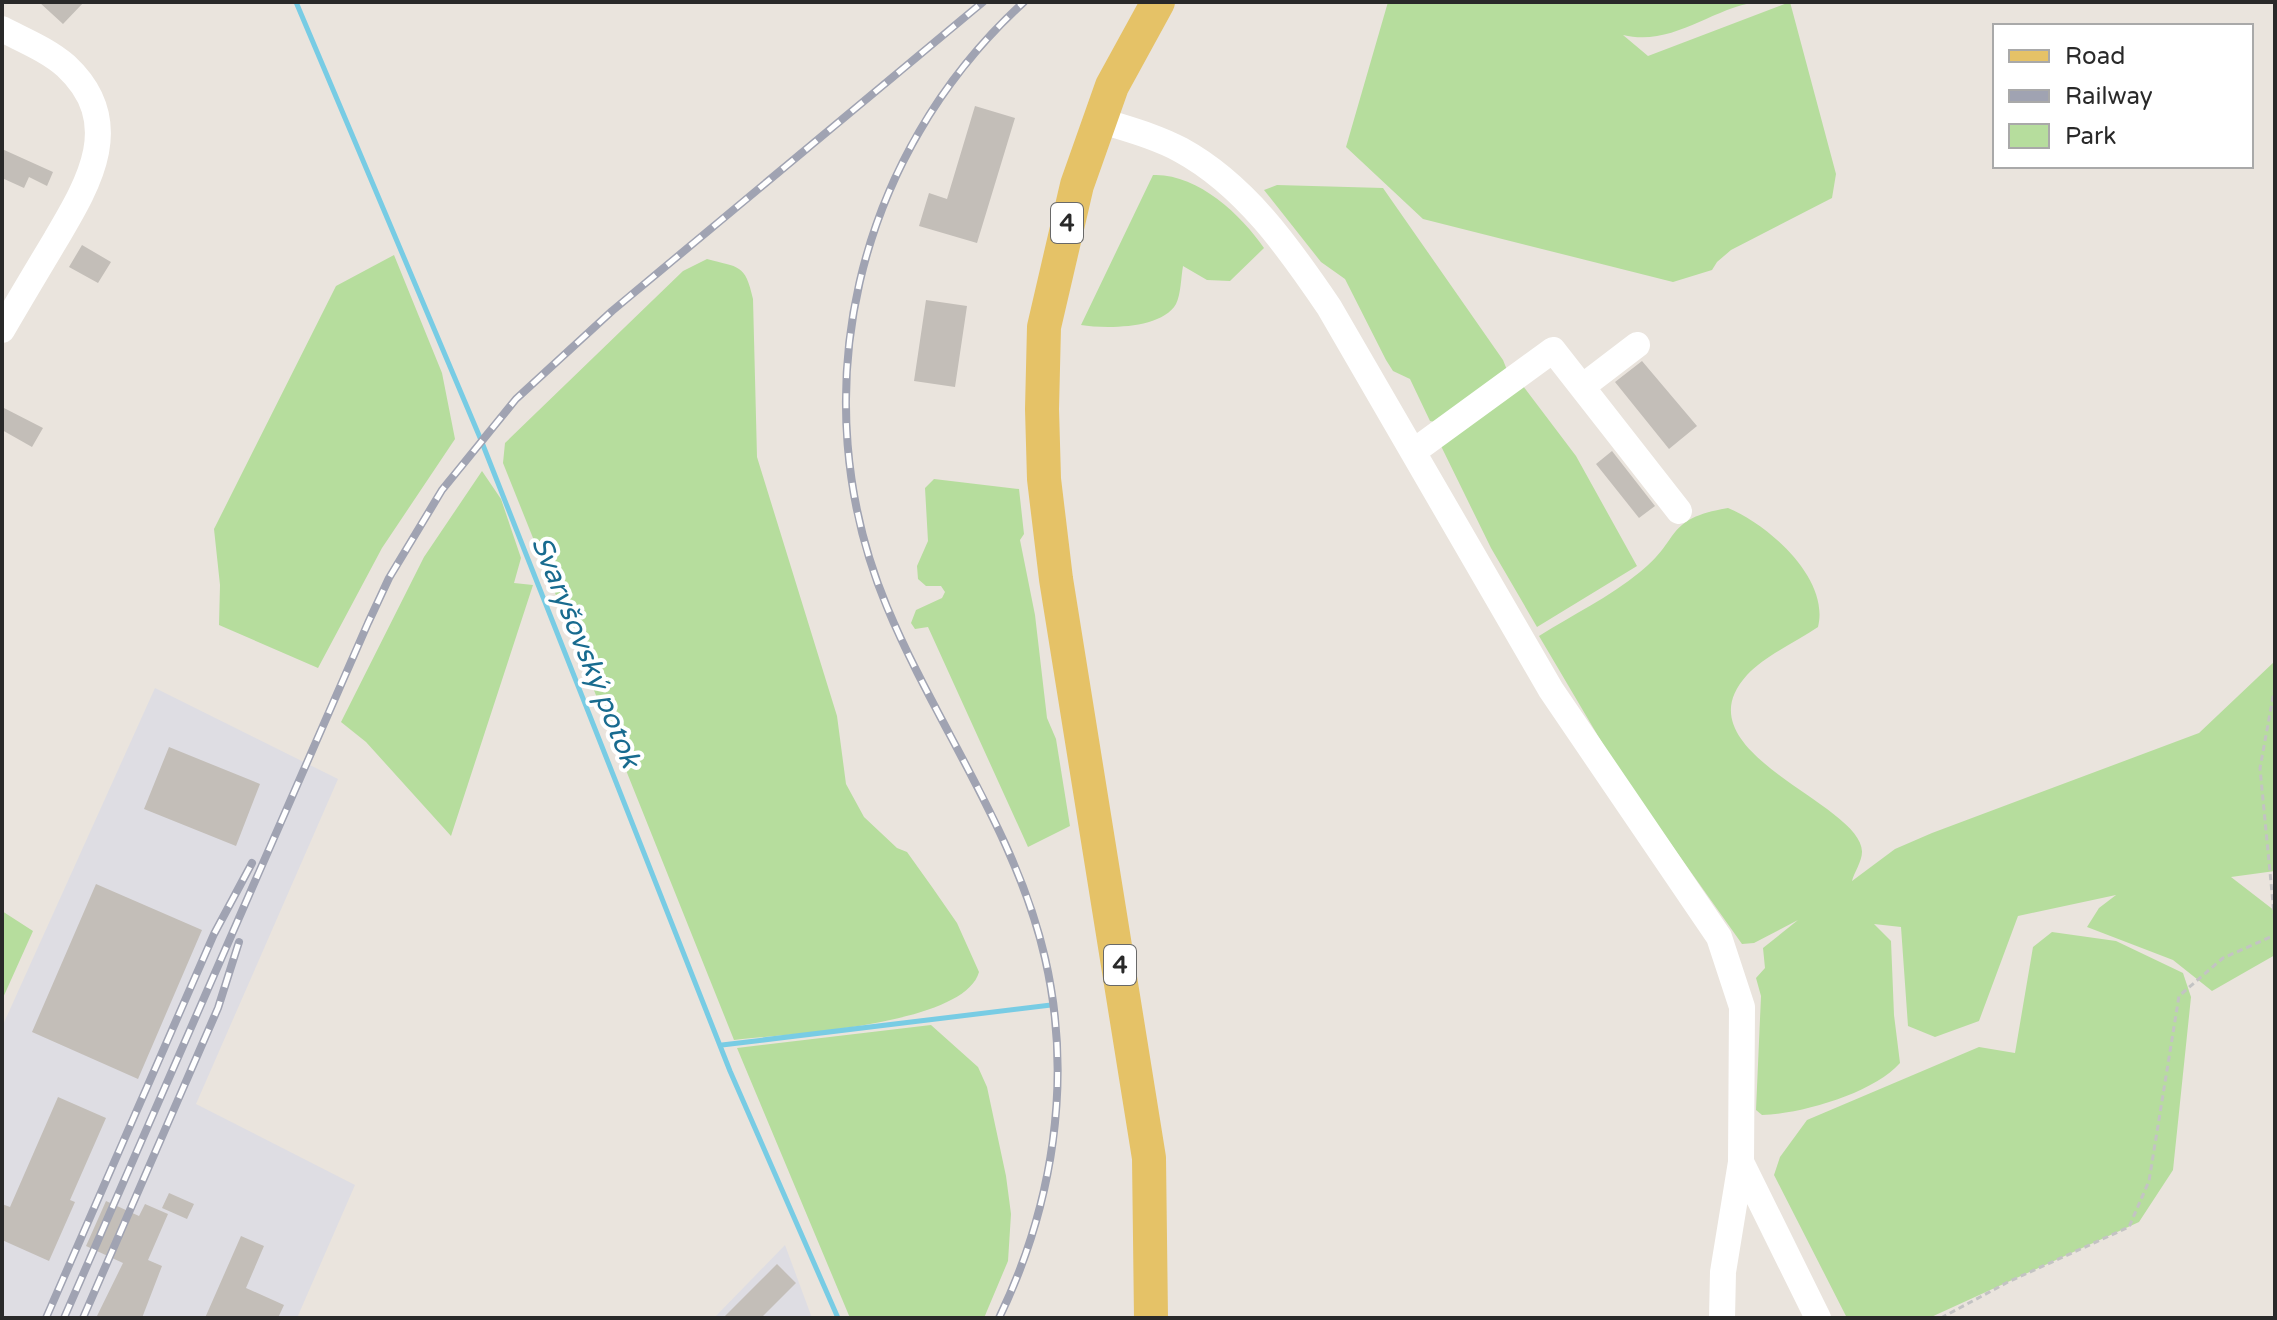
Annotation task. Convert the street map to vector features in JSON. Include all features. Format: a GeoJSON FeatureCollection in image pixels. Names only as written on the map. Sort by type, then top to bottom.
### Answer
{"type":"FeatureCollection","features":[{"type":"Feature","properties":{"kind":"main road","name":"4"},"geometry":{"type":"LineString","coordinates":[[1151,1318],[1153,1264],[1145,1127],[1056,579],[1044,479],[1044,327],[1077,185],[1099,120],[1112,86],[1158,2]]}},
{"type":"Feature","properties":{"kind":"street"},"geometry":{"type":"LineString","coordinates":[[2,29],[69,69],[91,102],[98,139],[97,160],[87,185],[2,330]]}},
{"type":"Feature","properties":{"kind":"street"},"geometry":{"type":"LineString","coordinates":[[1099,120],[1182,151],[1234,189],[1266,222],[1329,307],[1551,690],[1719,937],[1742,1007],[1741,1162],[1723,1272],[1722,1318]]}},
{"type":"Feature","properties":{"kind":"street"},"geometry":{"type":"LineString","coordinates":[[1582,387],[1637,345]]}},
{"type":"Feature","properties":{"kind":"street"},"geometry":{"type":"LineString","coordinates":[[1413,452],[1553,350],[1679,511]]}},
{"type":"Feature","properties":{"kind":"street"},"geometry":{"type":"LineString","coordinates":[[1741,1162],[1818,1318]]}},
{"type":"Feature","properties":{"kind":"path"},"geometry":{"type":"LineString","coordinates":[[2275,686],[2260,768],[2275,924]]}},
{"type":"Feature","properties":{"kind":"path"},"geometry":{"type":"LineString","coordinates":[[1941,1318],[2008,1282],[2129,1227],[2149,1181],[2179,996],[2223,958],[2275,935]]}},
{"type":"Feature","properties":{"kind":"shaded area"},"geometry":{"type":"Polygon","coordinates":[[[155,688],[338,779],[196,1104],[355,1185],[297,1318],[2,1318],[2,1027],[155,688]]]}},
{"type":"Feature","properties":{"kind":"shaded area"},"geometry":{"type":"Polygon","coordinates":[[[785,1245],[812,1318],[714,1318],[785,1245]]]}},
{"type":"Feature","properties":{"kind":"green space"},"geometry":{"type":"Polygon","coordinates":[[[1388,2],[1756,2],[1658,36],[1623,35],[1648,56],[1790,2],[1836,174],[1832,198],[1731,250],[1712,270],[1673,282],[1423,219],[1346,147],[1388,2]]]}},
{"type":"Feature","properties":{"kind":"green space"},"geometry":{"type":"Polygon","coordinates":[[[1153,175],[1169,176],[1201,188],[1230,209],[1264,248],[1230,281],[1207,280],[1183,266],[1176,304],[1159,318],[1118,327],[1081,325],[1153,175]]]}},
{"type":"Feature","properties":{"kind":"green space"},"geometry":{"type":"Polygon","coordinates":[[[1277,185],[1383,188],[1507,370],[1439,423],[1430,421],[1410,379],[1393,371],[1386,360],[1345,279],[1321,262],[1264,190],[1277,185]]]}},
{"type":"Feature","properties":{"kind":"green space"},"geometry":{"type":"Polygon","coordinates":[[[394,255],[442,373],[455,439],[382,548],[318,668],[219,625],[220,585],[214,529],[336,286],[394,255]]]}},
{"type":"Feature","properties":{"kind":"green space"},"geometry":{"type":"Polygon","coordinates":[[[707,259],[739,269],[750,287],[753,299],[757,457],[837,716],[846,784],[864,817],[897,848],[907,852],[932,887],[957,923],[979,972],[966,990],[942,1005],[908,1016],[830,1030],[734,1040],[503,463],[505,443],[683,271],[707,259]]]}},
{"type":"Feature","properties":{"kind":"green space"},"geometry":{"type":"Polygon","coordinates":[[[1523,386],[1576,456],[1637,566],[1537,627],[1491,548],[1441,446],[1523,386]]]}},
{"type":"Feature","properties":{"kind":"green space"},"geometry":{"type":"Polygon","coordinates":[[[482,471],[501,499],[521,558],[514,583],[533,585],[451,836],[366,742],[341,722],[424,557],[482,471]]]}},
{"type":"Feature","properties":{"kind":"green space"},"geometry":{"type":"Polygon","coordinates":[[[934,479],[1019,489],[1024,534],[1020,540],[1035,615],[1047,718],[1056,739],[1070,826],[1028,847],[928,627],[915,629],[911,623],[916,610],[942,598],[945,592],[941,586],[926,586],[918,579],[917,566],[928,541],[925,488],[934,479]]]}},
{"type":"Feature","properties":{"kind":"green space"},"geometry":{"type":"Polygon","coordinates":[[[1728,508],[1761,527],[1793,556],[1815,591],[1819,609],[1818,627],[1772,655],[1747,675],[1732,703],[1735,729],[1752,752],[1854,834],[1862,852],[1852,881],[1895,849],[1932,833],[2199,733],[2275,661],[2275,871],[2231,877],[2275,911],[2275,955],[2212,991],[2173,960],[2087,927],[2099,908],[2116,895],[2018,916],[1979,1021],[1935,1037],[1908,1026],[1901,927],[1874,924],[1891,941],[1894,1015],[1900,1063],[1873,1084],[1836,1100],[1796,1111],[1762,1115],[1756,1110],[1761,996],[1756,978],[1765,968],[1763,948],[1798,920],[1754,943],[1742,944],[1617,768],[1539,636],[1628,581],[1653,560],[1683,524],[1728,508]]]}},
{"type":"Feature","properties":{"kind":"green space"},"geometry":{"type":"Polygon","coordinates":[[[2,911],[33,931],[2,1000],[2,911]]]}},
{"type":"Feature","properties":{"kind":"green space"},"geometry":{"type":"Polygon","coordinates":[[[2052,932],[2116,941],[2183,973],[2191,997],[2173,1170],[2139,1222],[1929,1318],[1847,1318],[1774,1175],[1780,1157],[1807,1120],[1979,1047],[2015,1053],[2033,947],[2052,932]]]}},
{"type":"Feature","properties":{"kind":"green space"},"geometry":{"type":"Polygon","coordinates":[[[931,1025],[978,1067],[987,1087],[1011,1214],[1008,1261],[984,1318],[850,1318],[737,1048],[931,1025]]]}},
{"type":"Feature","properties":{"kind":"building"},"geometry":{"type":"Polygon","coordinates":[[[39,2],[84,2],[63,24],[39,2]]]}},
{"type":"Feature","properties":{"kind":"building"},"geometry":{"type":"Polygon","coordinates":[[[975,106],[1015,118],[977,243],[919,226],[929,193],[947,199],[975,106]]]}},
{"type":"Feature","properties":{"kind":"building"},"geometry":{"type":"Polygon","coordinates":[[[2,149],[53,172],[47,186],[29,177],[24,188],[2,178],[2,149]]]}},
{"type":"Feature","properties":{"kind":"building"},"geometry":{"type":"Polygon","coordinates":[[[82,245],[111,262],[98,283],[69,267],[82,245]]]}},
{"type":"Feature","properties":{"kind":"building"},"geometry":{"type":"Polygon","coordinates":[[[926,300],[967,306],[955,387],[914,381],[926,300]]]}},
{"type":"Feature","properties":{"kind":"building"},"geometry":{"type":"Polygon","coordinates":[[[1642,361],[1697,426],[1669,449],[1615,382],[1642,361]]]}},
{"type":"Feature","properties":{"kind":"building"},"geometry":{"type":"Polygon","coordinates":[[[2,407],[43,428],[32,447],[2,430],[2,407]]]}},
{"type":"Feature","properties":{"kind":"building"},"geometry":{"type":"Polygon","coordinates":[[[1612,451],[1655,506],[1639,518],[1596,464],[1612,451]]]}},
{"type":"Feature","properties":{"kind":"building"},"geometry":{"type":"Polygon","coordinates":[[[169,747],[260,784],[236,846],[144,809],[169,747]]]}},
{"type":"Feature","properties":{"kind":"building"},"geometry":{"type":"Polygon","coordinates":[[[96,884],[202,930],[138,1079],[32,1032],[96,884]]]}},
{"type":"Feature","properties":{"kind":"building"},"geometry":{"type":"Polygon","coordinates":[[[58,1097],[106,1118],[70,1200],[75,1202],[49,1261],[2,1240],[2,1204],[10,1207],[58,1097]]]}},
{"type":"Feature","properties":{"kind":"building"},"geometry":{"type":"Polygon","coordinates":[[[169,1193],[194,1204],[187,1219],[162,1208],[169,1193]]]}},
{"type":"Feature","properties":{"kind":"building"},"geometry":{"type":"Polygon","coordinates":[[[106,1201],[139,1216],[145,1204],[168,1214],[148,1260],[162,1266],[142,1318],[96,1318],[123,1263],[86,1246],[106,1201]]]}},
{"type":"Feature","properties":{"kind":"building"},"geometry":{"type":"Polygon","coordinates":[[[241,1236],[264,1246],[246,1288],[284,1305],[278,1318],[205,1318],[241,1236]]]}},
{"type":"Feature","properties":{"kind":"building"},"geometry":{"type":"Polygon","coordinates":[[[777,1264],[796,1283],[761,1318],[723,1318],[777,1264]]]}},
{"type":"Feature","properties":{"kind":"waterway","name":"Svaryšovský potok"},"geometry":{"type":"LineString","coordinates":[[296,2],[481,440],[730,1071],[838,1318]]}},
{"type":"Feature","properties":{"kind":"waterway"},"geometry":{"type":"LineString","coordinates":[[722,1045],[1051,1005]]}},
{"type":"Feature","properties":{"kind":"railway"},"geometry":{"type":"LineString","coordinates":[[64,1318],[368,623],[389,578],[442,490],[516,399],[612,311],[983,2]]}},
{"type":"Feature","properties":{"kind":"railway"},"geometry":{"type":"LineString","coordinates":[[999,1318],[1033,1232],[1053,1142],[1057,1096],[1053,1004],[1045,958],[1015,867],[887,607],[861,527],[848,445],[847,363],[860,283],[884,205],[919,131],[966,63],[1024,2]]}},
{"type":"Feature","properties":{"kind":"railway"},"geometry":{"type":"LineString","coordinates":[[46,1318],[214,934],[252,863]]}},
{"type":"Feature","properties":{"kind":"railway"},"geometry":{"type":"LineString","coordinates":[[83,1318],[218,1008],[239,942]]}}]}
